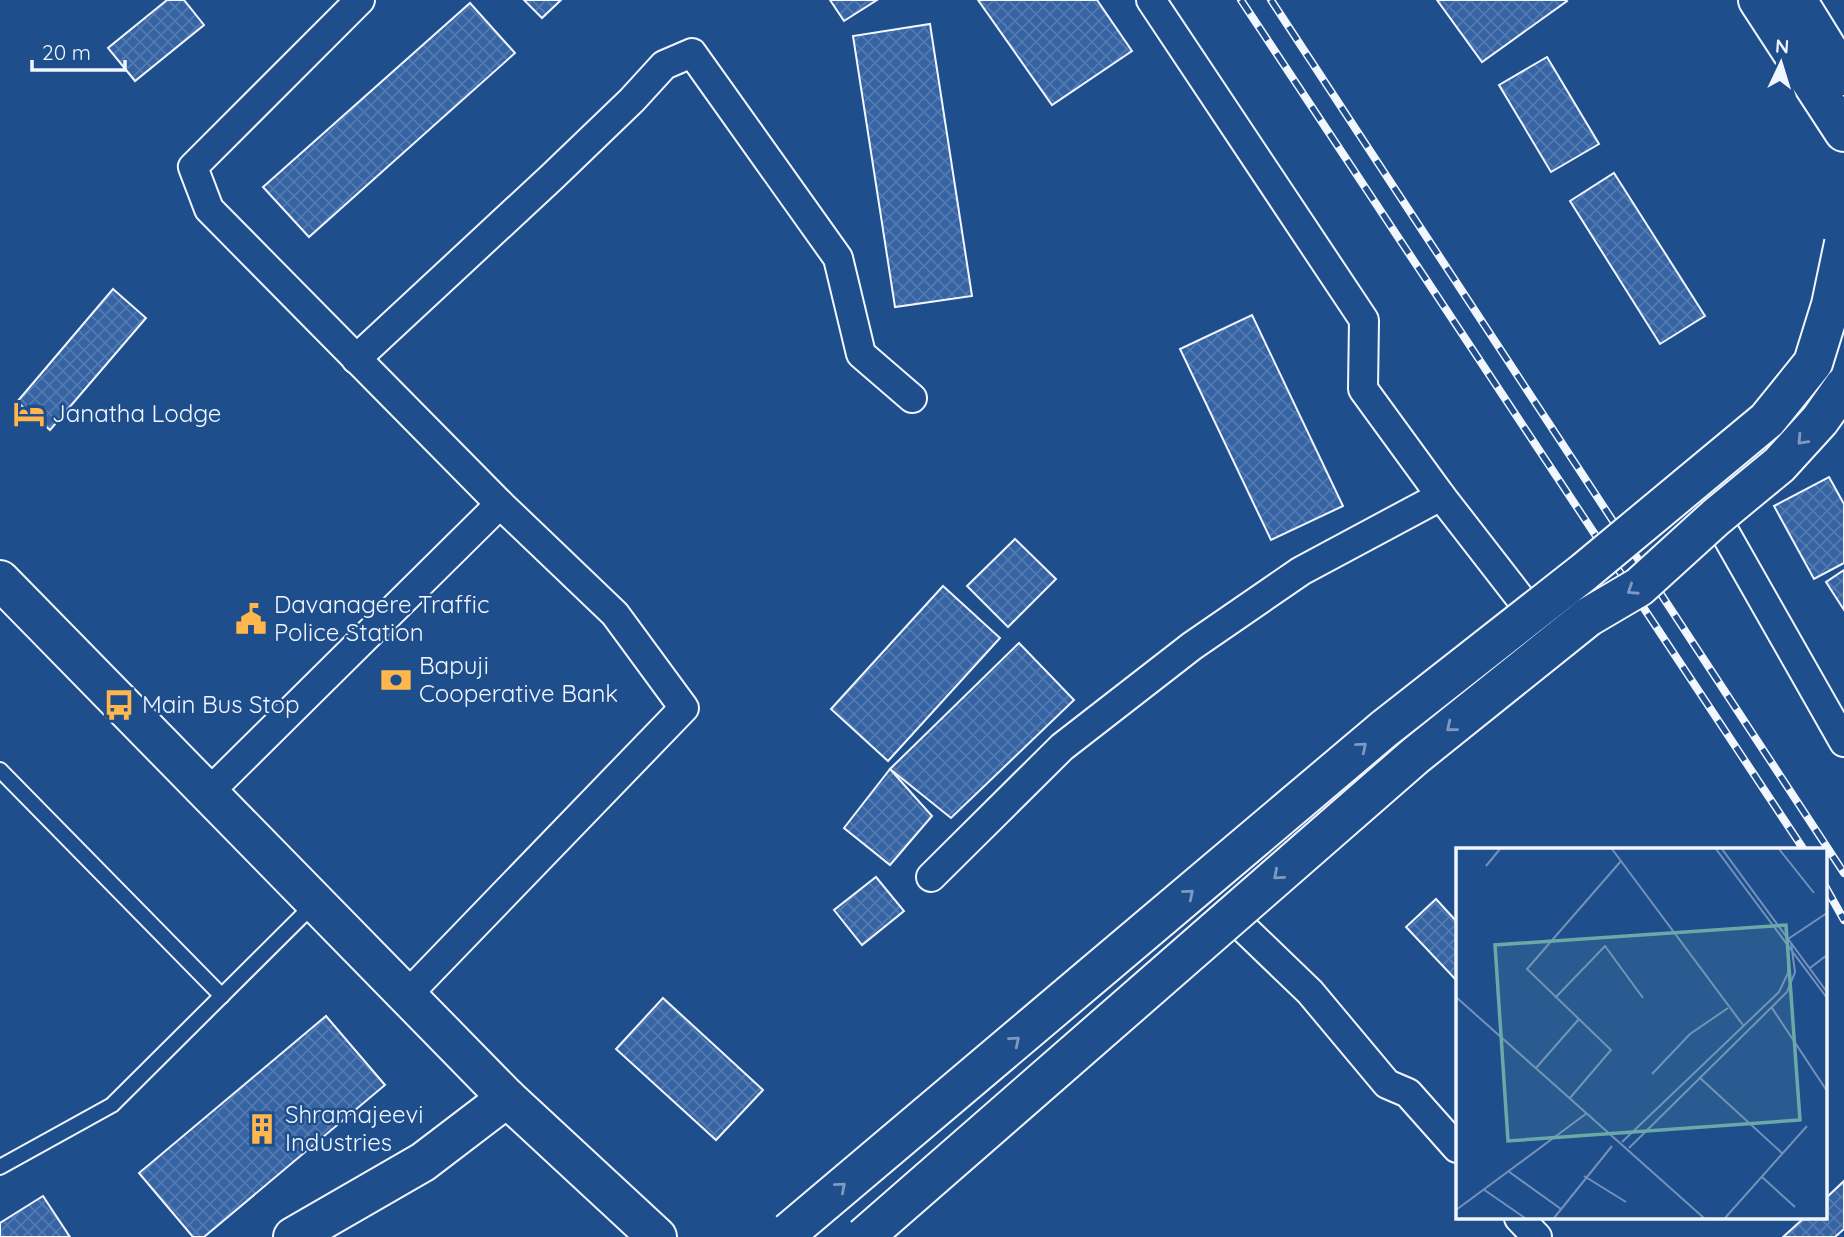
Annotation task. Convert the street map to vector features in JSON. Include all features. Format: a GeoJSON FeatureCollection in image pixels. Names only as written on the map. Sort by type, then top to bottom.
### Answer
{"type":"FeatureCollection","features":[{"type":"Feature","properties":{"kind":"main road"},"geometry":{"type":"LineString","coordinates":[[1758,0],[1844,132]]}},
{"type":"Feature","properties":{"kind":"main road"},"geometry":{"type":"LineString","coordinates":[[1797,0],[1844,76]]}},
{"type":"Feature","properties":{"kind":"main road"},"geometry":{"type":"LineString","coordinates":[[786,1235],[1374,738],[1594,564],[1767,420],[1813,363],[1831,305],[1844,243]]}},
{"type":"Feature","properties":{"kind":"main road"},"geometry":{"type":"LineString","coordinates":[[864,1237],[1416,755],[1588,617],[1639,587],[1716,517],[1779,465],[1820,420],[1844,386]]}},
{"type":"Feature","properties":{"kind":"main road"},"geometry":{"type":"LineString","coordinates":[[0,580],[507,1098],[657,1237]]}},
{"type":"Feature","properties":{"kind":"main road"},"geometry":{"type":"LineString","coordinates":[[293,1237],[423,1162],[507,1098]]}},
{"type":"Feature","properties":{"kind":"street"},"geometry":{"type":"LineString","coordinates":[[360,0],[193,167],[209,208],[500,504],[615,614],[684,708],[406,996]]}},
{"type":"Feature","properties":{"kind":"street"},"geometry":{"type":"LineString","coordinates":[[1151,0],[1364,320],[1363,389],[1531,612]]}},
{"type":"Feature","properties":{"kind":"street"},"geometry":{"type":"LineString","coordinates":[[356,359],[554,176],[664,65],[692,53],[838,258],[861,354],[912,398]]}},
{"type":"Feature","properties":{"kind":"street"},"geometry":{"type":"LineString","coordinates":[[931,877],[1062,747],[1192,646],[1301,571],[1441,496]]}},
{"type":"Feature","properties":{"kind":"street"},"geometry":{"type":"LineString","coordinates":[[208,793],[500,504]]}},
{"type":"Feature","properties":{"kind":"street"},"geometry":{"type":"LineString","coordinates":[[1716,517],[1844,742]]}},
{"type":"Feature","properties":{"kind":"street"},"geometry":{"type":"LineString","coordinates":[[1231,916],[1310,992],[1387,1084],[1408,1093],[1456,1147]]}},
{"type":"Feature","properties":{"kind":"street"},"geometry":{"type":"LineString","coordinates":[[1521,1220],[1536,1237]]}},
{"type":"Feature","properties":{"kind":"lane"},"geometry":{"type":"LineString","coordinates":[[0,770],[222,996]]}},
{"type":"Feature","properties":{"kind":"lane"},"geometry":{"type":"LineString","coordinates":[[0,1167],[112,1105],[316,903]]}},
{"type":"Feature","properties":{"kind":"building"},"geometry":{"type":"Polygon","coordinates":[[[167,0],[184,0],[204,25],[135,81],[108,48],[167,0]]]}},
{"type":"Feature","properties":{"kind":"building"},"geometry":{"type":"Polygon","coordinates":[[[524,0],[561,0],[542,18],[524,0]]]}},
{"type":"Feature","properties":{"kind":"building"},"geometry":{"type":"Polygon","coordinates":[[[830,0],[877,0],[844,21],[830,0]]]}},
{"type":"Feature","properties":{"kind":"building"},"geometry":{"type":"Polygon","coordinates":[[[978,0],[1097,0],[1132,51],[1052,105],[978,0]]]}},
{"type":"Feature","properties":{"kind":"building"},"geometry":{"type":"Polygon","coordinates":[[[1437,0],[1566,0],[1567,1],[1482,62],[1437,0]]]}},
{"type":"Feature","properties":{"kind":"building"},"geometry":{"type":"Polygon","coordinates":[[[470,3],[515,53],[309,237],[263,187],[470,3]]]}},
{"type":"Feature","properties":{"kind":"building"},"geometry":{"type":"Polygon","coordinates":[[[930,24],[972,296],[895,307],[853,36],[930,24]]]}},
{"type":"Feature","properties":{"kind":"building"},"geometry":{"type":"Polygon","coordinates":[[[1547,57],[1599,144],[1551,172],[1499,85],[1547,57]]]}},
{"type":"Feature","properties":{"kind":"building"},"geometry":{"type":"Polygon","coordinates":[[[1614,173],[1705,316],[1660,344],[1570,201],[1614,173]]]}},
{"type":"Feature","properties":{"kind":"building"},"geometry":{"type":"Polygon","coordinates":[[[113,289],[146,318],[50,430],[17,402],[113,289]]]}},
{"type":"Feature","properties":{"kind":"building"},"geometry":{"type":"Polygon","coordinates":[[[1252,315],[1343,506],[1271,540],[1180,349],[1252,315]]]}},
{"type":"Feature","properties":{"kind":"building"},"geometry":{"type":"Polygon","coordinates":[[[1829,477],[1844,504],[1844,563],[1814,579],[1774,506],[1829,477]]]}},
{"type":"Feature","properties":{"kind":"building"},"geometry":{"type":"Polygon","coordinates":[[[1015,539],[1056,579],[1008,627],[967,586],[1015,539]]]}},
{"type":"Feature","properties":{"kind":"building"},"geometry":{"type":"Polygon","coordinates":[[[1844,570],[1844,610],[1826,582],[1844,570]]]}},
{"type":"Feature","properties":{"kind":"building"},"geometry":{"type":"Polygon","coordinates":[[[943,586],[1000,638],[888,761],[831,709],[943,586]]]}},
{"type":"Feature","properties":{"kind":"building"},"geometry":{"type":"Polygon","coordinates":[[[1019,643],[1074,700],[951,818],[890,769],[1019,643]]]}},
{"type":"Feature","properties":{"kind":"building"},"geometry":{"type":"Polygon","coordinates":[[[890,769],[932,816],[890,865],[844,828],[890,769]]]}},
{"type":"Feature","properties":{"kind":"building"},"geometry":{"type":"Polygon","coordinates":[[[876,877],[904,911],[862,945],[834,910],[876,877]]]}},
{"type":"Feature","properties":{"kind":"building"},"geometry":{"type":"Polygon","coordinates":[[[1436,899],[1456,921],[1456,980],[1406,927],[1436,899]]]}},
{"type":"Feature","properties":{"kind":"building"},"geometry":{"type":"Polygon","coordinates":[[[663,998],[763,1090],[716,1140],[616,1049],[663,998]]]}},
{"type":"Feature","properties":{"kind":"building","name":"Shramajeevi Industries"},"geometry":{"type":"Polygon","coordinates":[[[326,1016],[385,1085],[204,1237],[193,1237],[139,1173],[326,1016]]]}},
{"type":"Feature","properties":{"kind":"building"},"geometry":{"type":"Polygon","coordinates":[[[1844,1181],[1844,1229],[1835,1237],[1783,1237],[1802,1220],[1826,1220],[1826,1198],[1844,1181]]]}},
{"type":"Feature","properties":{"kind":"building"},"geometry":{"type":"Polygon","coordinates":[[[43,1196],[70,1237],[0,1237],[0,1223],[43,1196]]]}},
{"type":"Feature","properties":{"kind":"railway"},"geometry":{"type":"LineString","coordinates":[[1241,0],[1803,848]]}},
{"type":"Feature","properties":{"kind":"railway"},"geometry":{"type":"LineString","coordinates":[[1271,0],[1844,873]]}},
{"type":"Feature","properties":{"kind":"railway"},"geometry":{"type":"LineString","coordinates":[[1826,888],[1844,920]]}},
{"type":"Feature","properties":{"kind":"place","name":"Janatha Lodge"},"geometry":{"type":"Point","coordinates":[29,414]}},
{"type":"Feature","properties":{"kind":"place","name":"Davanagere Traffic Police Station"},"geometry":{"type":"Point","coordinates":[251,619]}},
{"type":"Feature","properties":{"kind":"place","name":"Bapuji Cooperative Bank"},"geometry":{"type":"Point","coordinates":[396,680]}},
{"type":"Feature","properties":{"kind":"place","name":"Main Bus Stop"},"geometry":{"type":"Point","coordinates":[119,705]}},
{"type":"Feature","properties":{"kind":"place","name":"Shramajeevi Industries"},"geometry":{"type":"Point","coordinates":[262,1129]}}]}
